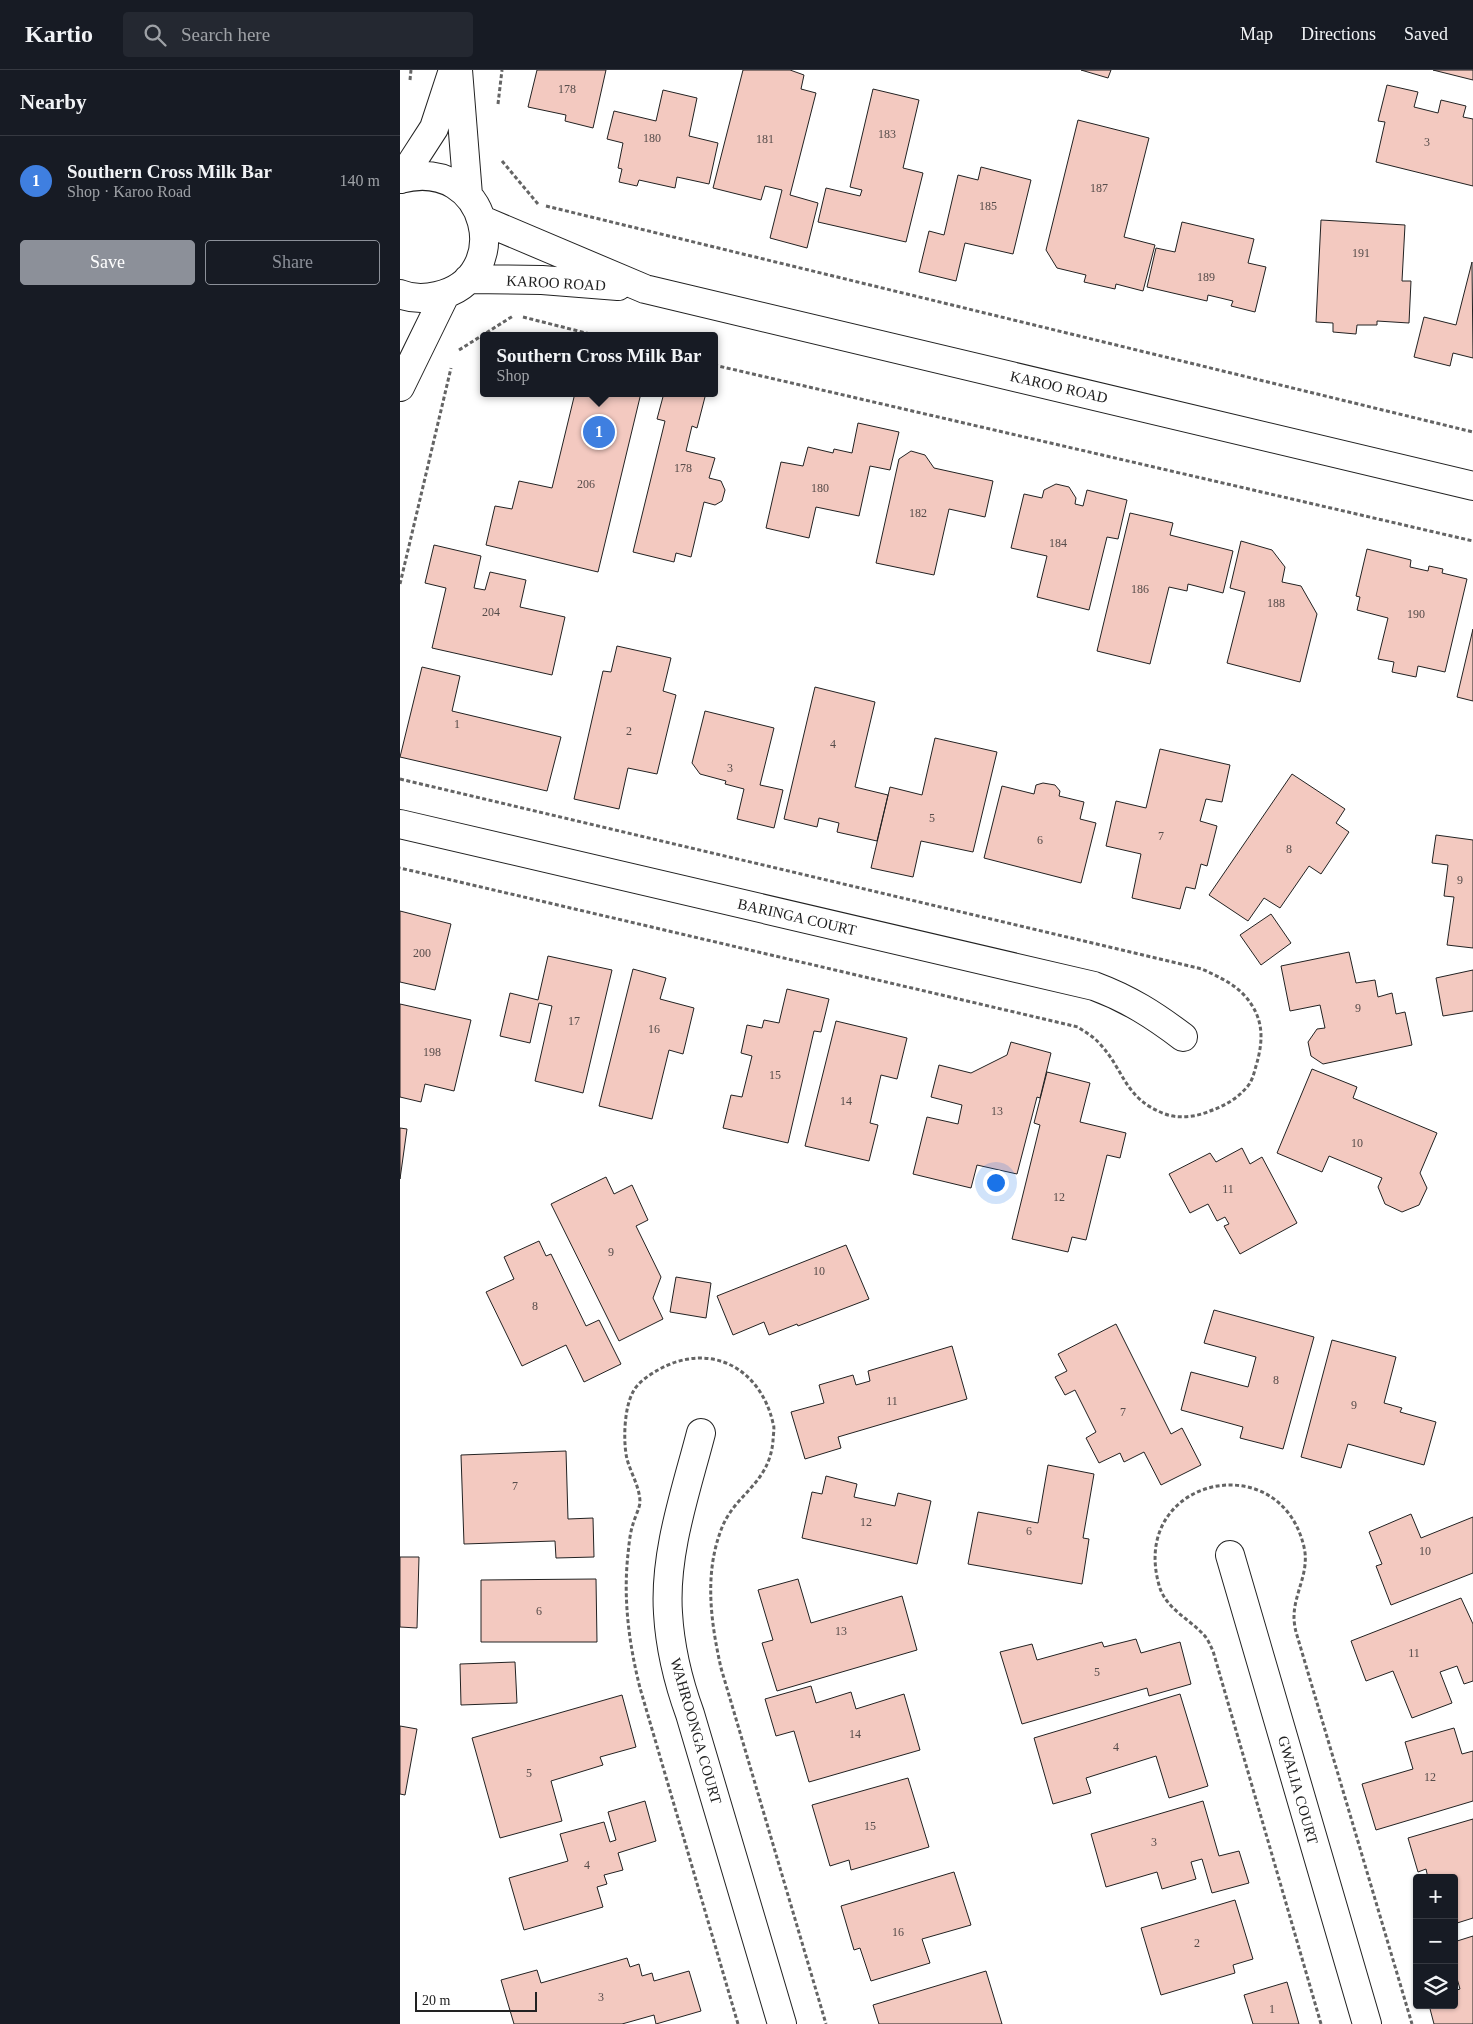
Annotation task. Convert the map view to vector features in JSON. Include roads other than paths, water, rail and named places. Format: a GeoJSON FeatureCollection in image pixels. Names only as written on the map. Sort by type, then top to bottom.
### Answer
{"type":"FeatureCollection","features":[{"type":"Feature","properties":{"kind":"street"},"geometry":{"type":"LineString","coordinates":[[400,179],[434,128],[453,70]]}},
{"type":"Feature","properties":{"kind":"street"},"geometry":{"type":"LineString","coordinates":[[458,70],[468,194]]}},
{"type":"Feature","properties":{"kind":"street"},"geometry":{"type":"LineString","coordinates":[[400,179],[419,176],[437,177],[453,184],[468,194],[477,207],[482,220],[485,241],[480,261],[468,279],[458,289],[445,295],[426,299],[400,294]]}},
{"type":"Feature","properties":{"kind":"street","name":"KAROO ROAD"},"geometry":{"type":"LineString","coordinates":[[482,220],[644,289]]}},
{"type":"Feature","properties":{"kind":"street","name":"KAROO ROAD"},"geometry":{"type":"LineString","coordinates":[[468,279],[542,280],[644,289],[1473,486]]}},
{"type":"Feature","properties":{"kind":"street"},"geometry":{"type":"LineString","coordinates":[[400,388],[445,295]]}},
{"type":"Feature","properties":{"kind":"street","name":"BARINGA COURT"},"geometry":{"type":"LineString","coordinates":[[400,824],[1094,986],[1122,997],[1156,1016],[1183,1037]]}},
{"type":"Feature","properties":{"kind":"street","name":"WAHROONGA COURT"},"geometry":{"type":"LineString","coordinates":[[701,1434],[675,1532],[668,1581],[669,1621],[678,1682],[690,1714],[782,2024]]}},
{"type":"Feature","properties":{"kind":"street","name":"GWALIA COURT"},"geometry":{"type":"LineString","coordinates":[[1230,1555],[1367,2024]]}},
{"type":"Feature","properties":{"kind":"place","name":"Southern Cross Milk Bar"},"geometry":{"type":"Point","coordinates":[599,432]}}]}
